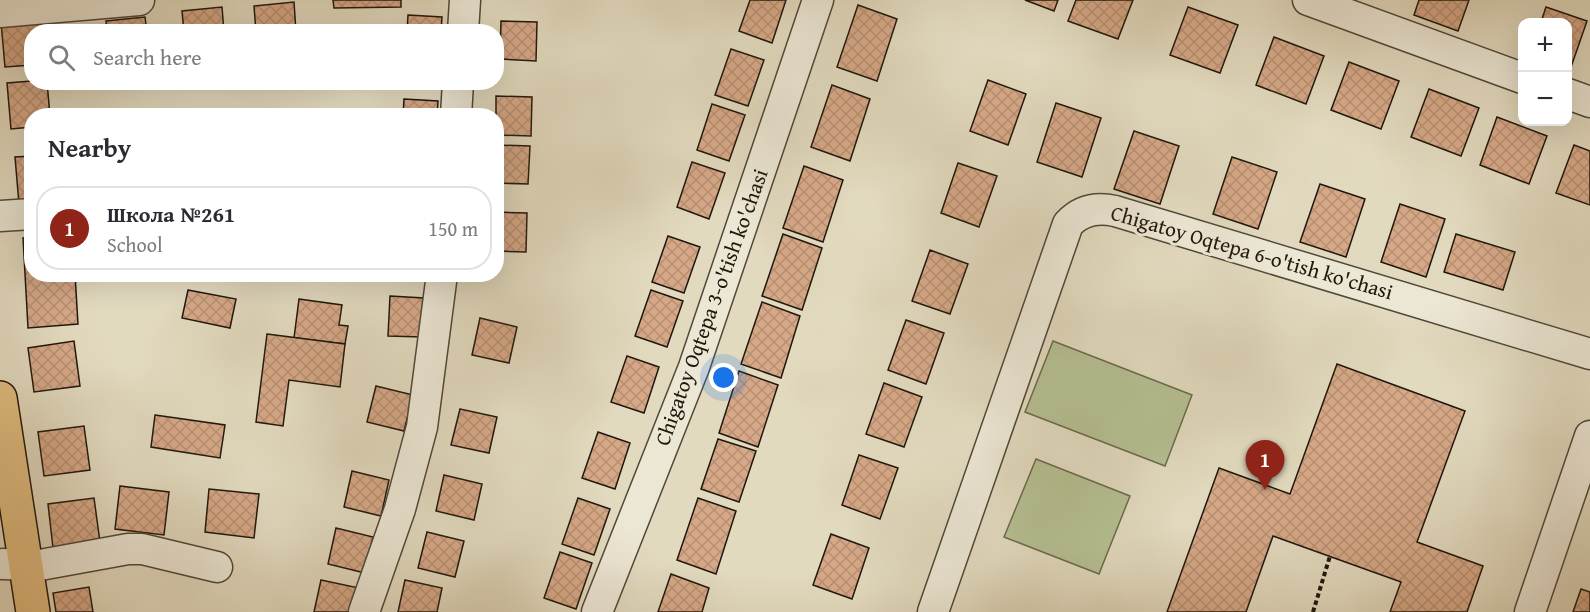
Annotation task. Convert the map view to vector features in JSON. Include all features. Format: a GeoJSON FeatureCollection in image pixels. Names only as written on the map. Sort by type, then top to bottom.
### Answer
{"type":"FeatureCollection","features":[{"type":"Feature","properties":{"kind":"main road"},"geometry":{"type":"LineString","coordinates":[[0,398],[10,558],[10,612]]}},
{"type":"Feature","properties":{"kind":"main road"},"geometry":{"type":"LineString","coordinates":[[10,558],[33,612]]}},
{"type":"Feature","properties":{"kind":"street"},"geometry":{"type":"LineString","coordinates":[[0,12],[139,0]]}},
{"type":"Feature","properties":{"kind":"street"},"geometry":{"type":"LineString","coordinates":[[464,24],[465,0]]}},
{"type":"Feature","properties":{"kind":"street","name":"Chigatoy Oqtepa 3-o'tish ko'chasi"},"geometry":{"type":"LineString","coordinates":[[597,612],[693,367],[818,0]]}},
{"type":"Feature","properties":{"kind":"street"},"geometry":{"type":"LineString","coordinates":[[1308,0],[1374,12],[1518,76]]}},
{"type":"Feature","properties":{"kind":"street"},"geometry":{"type":"LineString","coordinates":[[456,108],[458,90]]}},
{"type":"Feature","properties":{"kind":"street"},"geometry":{"type":"LineString","coordinates":[[1572,95],[1590,102]]}},
{"type":"Feature","properties":{"kind":"street","name":"Chigatoy Oqtepa 6-o'tish ko'chasi"},"geometry":{"type":"LineString","coordinates":[[933,612],[1068,224],[1084,212],[1096,209],[1115,211],[1590,354]]}},
{"type":"Feature","properties":{"kind":"street"},"geometry":{"type":"LineString","coordinates":[[0,216],[24,214]]}},
{"type":"Feature","properties":{"kind":"street"},"geometry":{"type":"LineString","coordinates":[[364,612],[400,509],[419,437],[441,282]]}},
{"type":"Feature","properties":{"kind":"street"},"geometry":{"type":"LineString","coordinates":[[1530,612],[1590,436]]}},
{"type":"Feature","properties":{"kind":"street"},"geometry":{"type":"LineString","coordinates":[[10,558],[40,565],[128,549],[142,549],[217,567]]}},
{"type":"Feature","properties":{"kind":"path"},"geometry":{"type":"LineString","coordinates":[[1313,612],[1330,556]]}},
{"type":"Feature","properties":{"kind":"green space"},"geometry":{"type":"Polygon","coordinates":[[[1053,341],[1192,395],[1165,466],[1025,412],[1053,341]]]}},
{"type":"Feature","properties":{"kind":"green space"},"geometry":{"type":"Polygon","coordinates":[[[1036,459],[1130,496],[1099,574],[1004,537],[1036,459]]]}},
{"type":"Feature","properties":{"kind":"building"},"geometry":{"type":"Polygon","coordinates":[[[333,0],[401,0],[401,7],[334,8],[333,0]]]}},
{"type":"Feature","properties":{"kind":"building"},"geometry":{"type":"Polygon","coordinates":[[[750,0],[786,0],[772,43],[739,31],[750,0]]]}},
{"type":"Feature","properties":{"kind":"building"},"geometry":{"type":"Polygon","coordinates":[[[1025,0],[1058,0],[1054,11],[1025,0]]]}},
{"type":"Feature","properties":{"kind":"building"},"geometry":{"type":"Polygon","coordinates":[[[1076,0],[1133,0],[1118,39],[1068,21],[1076,0]]]}},
{"type":"Feature","properties":{"kind":"building"},"geometry":{"type":"Polygon","coordinates":[[[1419,0],[1469,0],[1458,31],[1414,15],[1419,0]]]}},
{"type":"Feature","properties":{"kind":"building"},"geometry":{"type":"Polygon","coordinates":[[[294,2],[295,24],[255,24],[254,6],[294,2]]]}},
{"type":"Feature","properties":{"kind":"building"},"geometry":{"type":"Polygon","coordinates":[[[858,5],[897,19],[877,81],[837,67],[858,5]]]}},
{"type":"Feature","properties":{"kind":"building"},"geometry":{"type":"Polygon","coordinates":[[[222,7],[223,24],[183,24],[182,11],[222,7]]]}},
{"type":"Feature","properties":{"kind":"building"},"geometry":{"type":"Polygon","coordinates":[[[1188,7],[1238,25],[1220,73],[1170,55],[1188,7]]]}},
{"type":"Feature","properties":{"kind":"building"},"geometry":{"type":"Polygon","coordinates":[[[1546,7],[1587,21],[1572,64],[1572,18],[1542,18],[1546,7]]]}},
{"type":"Feature","properties":{"kind":"building"},"geometry":{"type":"Polygon","coordinates":[[[408,15],[442,17],[442,24],[407,24],[408,15]]]}},
{"type":"Feature","properties":{"kind":"building"},"geometry":{"type":"Polygon","coordinates":[[[145,17],[146,24],[106,24],[106,21],[145,17]]]}},
{"type":"Feature","properties":{"kind":"building"},"geometry":{"type":"Polygon","coordinates":[[[41,18],[41,24],[24,24],[24,66],[5,67],[1,22],[41,18]]]}},
{"type":"Feature","properties":{"kind":"building"},"geometry":{"type":"Polygon","coordinates":[[[501,21],[537,22],[536,61],[504,59],[504,24],[501,24],[501,21]]]}},
{"type":"Feature","properties":{"kind":"building"},"geometry":{"type":"Polygon","coordinates":[[[1274,37],[1324,56],[1306,104],[1256,85],[1274,37]]]}},
{"type":"Feature","properties":{"kind":"building"},"geometry":{"type":"Polygon","coordinates":[[[731,49],[764,60],[748,106],[715,95],[731,49]]]}},
{"type":"Feature","properties":{"kind":"building"},"geometry":{"type":"Polygon","coordinates":[[[1349,62],[1399,81],[1381,129],[1331,110],[1349,62]]]}},
{"type":"Feature","properties":{"kind":"building"},"geometry":{"type":"Polygon","coordinates":[[[988,80],[1026,94],[1008,145],[970,131],[988,80]]]}},
{"type":"Feature","properties":{"kind":"building"},"geometry":{"type":"Polygon","coordinates":[[[24,82],[24,90],[48,90],[49,108],[24,108],[24,128],[11,129],[7,83],[24,82]]]}},
{"type":"Feature","properties":{"kind":"building"},"geometry":{"type":"Polygon","coordinates":[[[832,85],[870,99],[850,161],[811,147],[832,85]]]}},
{"type":"Feature","properties":{"kind":"building"},"geometry":{"type":"Polygon","coordinates":[[[1429,89],[1479,108],[1461,156],[1411,137],[1429,89]]]}},
{"type":"Feature","properties":{"kind":"building"},"geometry":{"type":"Polygon","coordinates":[[[496,96],[532,97],[531,136],[504,135],[504,108],[496,108],[496,96]]]}},
{"type":"Feature","properties":{"kind":"building"},"geometry":{"type":"Polygon","coordinates":[[[404,99],[438,101],[438,108],[403,108],[404,99]]]}},
{"type":"Feature","properties":{"kind":"building"},"geometry":{"type":"Polygon","coordinates":[[[1056,103],[1101,118],[1082,177],[1037,162],[1056,103]]]}},
{"type":"Feature","properties":{"kind":"building"},"geometry":{"type":"Polygon","coordinates":[[[712,104],[745,115],[729,161],[697,150],[712,104]]]}},
{"type":"Feature","properties":{"kind":"building"},"geometry":{"type":"Polygon","coordinates":[[[1497,117],[1547,136],[1529,184],[1480,165],[1497,117]]]}},
{"type":"Feature","properties":{"kind":"building"},"geometry":{"type":"Polygon","coordinates":[[[1134,131],[1179,146],[1160,204],[1114,189],[1134,131]]]}},
{"type":"Feature","properties":{"kind":"building"},"geometry":{"type":"Polygon","coordinates":[[[504,145],[530,146],[528,184],[504,183],[504,145]]]}},
{"type":"Feature","properties":{"kind":"building"},"geometry":{"type":"Polygon","coordinates":[[[1574,145],[1590,151],[1590,205],[1556,193],[1574,145]]]}},
{"type":"Feature","properties":{"kind":"building"},"geometry":{"type":"Polygon","coordinates":[[[24,156],[24,204],[19,204],[15,157],[24,156]]]}},
{"type":"Feature","properties":{"kind":"building"},"geometry":{"type":"Polygon","coordinates":[[[1232,157],[1277,172],[1258,229],[1213,214],[1232,157]]]}},
{"type":"Feature","properties":{"kind":"building"},"geometry":{"type":"Polygon","coordinates":[[[692,162],[725,173],[709,219],[677,207],[692,162]]]}},
{"type":"Feature","properties":{"kind":"building"},"geometry":{"type":"Polygon","coordinates":[[[958,163],[997,176],[979,227],[941,213],[958,163]]]}},
{"type":"Feature","properties":{"kind":"building"},"geometry":{"type":"Polygon","coordinates":[[[804,166],[843,180],[823,242],[783,228],[804,166]]]}},
{"type":"Feature","properties":{"kind":"building"},"geometry":{"type":"Polygon","coordinates":[[[1320,184],[1365,199],[1346,257],[1300,242],[1320,184]]]}},
{"type":"Feature","properties":{"kind":"building"},"geometry":{"type":"Polygon","coordinates":[[[1400,204],[1445,219],[1426,277],[1381,262],[1400,204]]]}},
{"type":"Feature","properties":{"kind":"building"},"geometry":{"type":"Polygon","coordinates":[[[504,212],[527,213],[526,252],[504,251],[504,212]]]}},
{"type":"Feature","properties":{"kind":"building"},"geometry":{"type":"Polygon","coordinates":[[[783,234],[822,248],[802,310],[762,296],[783,234]]]}},
{"type":"Feature","properties":{"kind":"building"},"geometry":{"type":"Polygon","coordinates":[[[1456,234],[1515,252],[1503,290],[1444,272],[1456,234]]]}},
{"type":"Feature","properties":{"kind":"building"},"geometry":{"type":"Polygon","coordinates":[[[668,236],[700,247],[684,293],[652,282],[668,236]]]}},
{"type":"Feature","properties":{"kind":"building"},"geometry":{"type":"Polygon","coordinates":[[[930,250],[968,264],[950,314],[912,301],[930,250]]]}},
{"type":"Feature","properties":{"kind":"building"},"geometry":{"type":"Polygon","coordinates":[[[25,282],[75,282],[78,324],[28,328],[25,282]]]}},
{"type":"Feature","properties":{"kind":"building"},"geometry":{"type":"Polygon","coordinates":[[[188,290],[236,299],[230,328],[182,318],[188,290]]]}},
{"type":"Feature","properties":{"kind":"building"},"geometry":{"type":"Polygon","coordinates":[[[651,290],[683,301],[667,347],[635,336],[651,290]]]}},
{"type":"Feature","properties":{"kind":"building"},"geometry":{"type":"Polygon","coordinates":[[[390,296],[424,298],[422,337],[388,336],[390,296]]]}},
{"type":"Feature","properties":{"kind":"building"},"geometry":{"type":"Polygon","coordinates":[[[299,299],[342,305],[339,325],[348,326],[345,344],[294,338],[299,299]]]}},
{"type":"Feature","properties":{"kind":"building"},"geometry":{"type":"Polygon","coordinates":[[[762,302],[800,316],[781,378],[741,364],[762,302]]]}},
{"type":"Feature","properties":{"kind":"building"},"geometry":{"type":"Polygon","coordinates":[[[480,318],[517,327],[509,363],[472,355],[480,318]]]}},
{"type":"Feature","properties":{"kind":"building"},"geometry":{"type":"Polygon","coordinates":[[[906,320],[944,333],[926,384],[888,370],[906,320]]]}},
{"type":"Feature","properties":{"kind":"building"},"geometry":{"type":"Polygon","coordinates":[[[267,334],[345,344],[340,387],[289,380],[283,426],[256,422],[267,334]]]}},
{"type":"Feature","properties":{"kind":"building"},"geometry":{"type":"Polygon","coordinates":[[[74,341],[80,386],[34,392],[28,348],[74,341]]]}},
{"type":"Feature","properties":{"kind":"building"},"geometry":{"type":"Polygon","coordinates":[[[627,356],[659,367],[644,413],[611,402],[627,356]]]}},
{"type":"Feature","properties":{"kind":"building"},"geometry":{"type":"Polygon","coordinates":[[[1337,364],[1465,411],[1417,542],[1483,566],[1467,612],[1390,612],[1401,582],[1273,536],[1246,612],[1167,612],[1219,468],[1290,494],[1337,364]]]}},
{"type":"Feature","properties":{"kind":"building"},"geometry":{"type":"Polygon","coordinates":[[[739,371],[778,385],[758,447],[719,433],[739,371]]]}},
{"type":"Feature","properties":{"kind":"building"},"geometry":{"type":"Polygon","coordinates":[[[884,383],[922,397],[904,447],[866,434],[884,383]]]}},
{"type":"Feature","properties":{"kind":"building"},"geometry":{"type":"Polygon","coordinates":[[[376,386],[413,395],[404,431],[367,422],[376,386]]]}},
{"type":"Feature","properties":{"kind":"building"},"geometry":{"type":"Polygon","coordinates":[[[460,409],[497,417],[489,453],[451,445],[460,409]]]}},
{"type":"Feature","properties":{"kind":"building"},"geometry":{"type":"Polygon","coordinates":[[[155,415],[225,425],[220,458],[151,447],[155,415]]]}},
{"type":"Feature","properties":{"kind":"building"},"geometry":{"type":"Polygon","coordinates":[[[84,426],[90,470],[44,476],[38,432],[84,426]]]}},
{"type":"Feature","properties":{"kind":"building"},"geometry":{"type":"Polygon","coordinates":[[[598,432],[630,443],[615,489],[582,478],[598,432]]]}},
{"type":"Feature","properties":{"kind":"building"},"geometry":{"type":"Polygon","coordinates":[[[718,439],[756,451],[739,502],[701,489],[718,439]]]}},
{"type":"Feature","properties":{"kind":"building"},"geometry":{"type":"Polygon","coordinates":[[[859,455],[898,468],[880,519],[842,505],[859,455]]]}},
{"type":"Feature","properties":{"kind":"building"},"geometry":{"type":"Polygon","coordinates":[[[352,471],[389,480],[381,516],[344,507],[352,471]]]}},
{"type":"Feature","properties":{"kind":"building"},"geometry":{"type":"Polygon","coordinates":[[[444,475],[482,484],[474,520],[436,511],[444,475]]]}},
{"type":"Feature","properties":{"kind":"building"},"geometry":{"type":"Polygon","coordinates":[[[120,486],[169,492],[164,535],[115,529],[120,486]]]}},
{"type":"Feature","properties":{"kind":"building"},"geometry":{"type":"Polygon","coordinates":[[[209,489],[259,494],[254,538],[205,532],[209,489]]]}},
{"type":"Feature","properties":{"kind":"building"},"geometry":{"type":"Polygon","coordinates":[[[94,498],[100,542],[53,548],[48,504],[94,498]]]}},
{"type":"Feature","properties":{"kind":"building"},"geometry":{"type":"Polygon","coordinates":[[[578,498],[610,509],[594,555],[562,544],[578,498]]]}},
{"type":"Feature","properties":{"kind":"building"},"geometry":{"type":"Polygon","coordinates":[[[698,498],[736,511],[716,574],[677,560],[698,498]]]}},
{"type":"Feature","properties":{"kind":"building"},"geometry":{"type":"Polygon","coordinates":[[[336,528],[373,537],[365,573],[328,564],[336,528]]]}},
{"type":"Feature","properties":{"kind":"building"},"geometry":{"type":"Polygon","coordinates":[[[427,532],[464,541],[455,577],[418,568],[427,532]]]}},
{"type":"Feature","properties":{"kind":"building"},"geometry":{"type":"Polygon","coordinates":[[[831,534],[869,548],[852,599],[813,585],[831,534]]]}},
{"type":"Feature","properties":{"kind":"building"},"geometry":{"type":"Polygon","coordinates":[[[560,552],[592,563],[576,609],[544,598],[560,552]]]}},
{"type":"Feature","properties":{"kind":"building"},"geometry":{"type":"Polygon","coordinates":[[[671,574],[709,588],[702,612],[658,612],[671,574]]]}},
{"type":"Feature","properties":{"kind":"building"},"geometry":{"type":"Polygon","coordinates":[[[321,580],[359,588],[353,612],[314,612],[321,580]]]}},
{"type":"Feature","properties":{"kind":"building"},"geometry":{"type":"Polygon","coordinates":[[[405,580],[442,588],[437,612],[398,612],[405,580]]]}},
{"type":"Feature","properties":{"kind":"building"},"geometry":{"type":"Polygon","coordinates":[[[89,587],[93,612],[56,612],[53,593],[89,587]]]}},
{"type":"Feature","properties":{"kind":"building"},"geometry":{"type":"Polygon","coordinates":[[[1581,589],[1590,592],[1590,612],[1573,612],[1581,589]]]}},
{"type":"Feature","properties":{"kind":"place","name":"Школа №261"},"geometry":{"type":"Point","coordinates":[1265,490]}}]}
